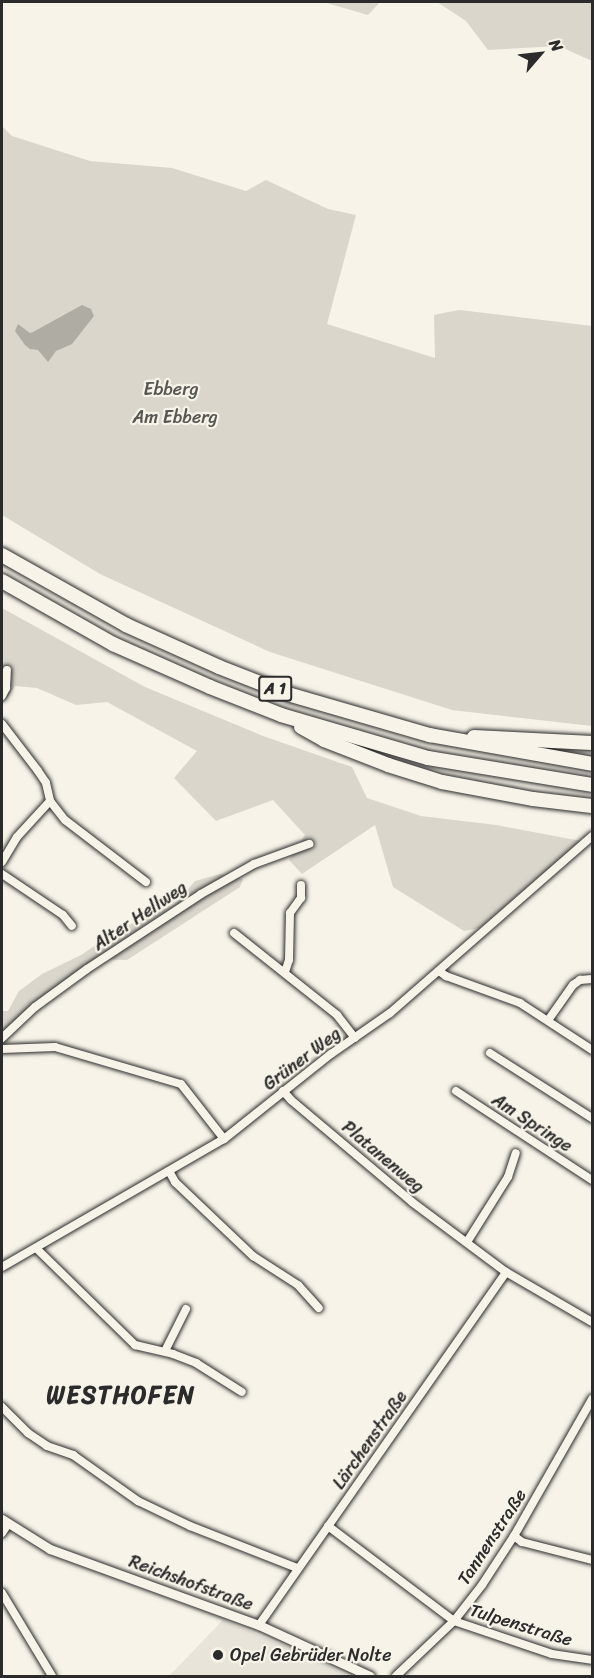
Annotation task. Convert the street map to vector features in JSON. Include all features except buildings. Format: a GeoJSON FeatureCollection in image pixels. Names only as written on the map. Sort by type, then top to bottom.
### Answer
{"type":"FeatureCollection","features":[{"type":"Feature","properties":{"kind":"highway","name":"A 1"},"geometry":{"type":"LineString","coordinates":[[2,555],[84,604],[219,668],[291,695],[430,735],[592,764]]}},
{"type":"Feature","properties":{"kind":"highway","name":"A 1"},"geometry":{"type":"LineString","coordinates":[[2,581],[113,644],[210,687],[281,715],[428,758],[592,785]]}},
{"type":"Feature","properties":{"kind":"highway"},"geometry":{"type":"LineString","coordinates":[[281,715],[324,740],[411,773],[533,799],[592,806]]}},
{"type":"Feature","properties":{"kind":"highway"},"geometry":{"type":"LineString","coordinates":[[430,735],[592,743]]}},
{"type":"Feature","properties":{"kind":"street"},"geometry":{"type":"LineString","coordinates":[[2,696],[6,688],[7,670]]}},
{"type":"Feature","properties":{"kind":"street"},"geometry":{"type":"LineString","coordinates":[[2,724],[46,783],[50,801],[65,820],[146,882]]}},
{"type":"Feature","properties":{"kind":"street"},"geometry":{"type":"LineString","coordinates":[[2,862],[17,837],[50,801]]}},
{"type":"Feature","properties":{"kind":"street","name":"Grüner Weg"},"geometry":{"type":"LineString","coordinates":[[2,1267],[224,1139],[283,1090],[355,1038],[439,971],[591,838]]}},
{"type":"Feature","properties":{"kind":"street","name":"Alter Hellweg"},"geometry":{"type":"LineString","coordinates":[[2,1038],[35,1007],[87,969],[201,894],[254,864],[309,844]]}},
{"type":"Feature","properties":{"kind":"street"},"geometry":{"type":"LineString","coordinates":[[2,874],[63,915],[72,926]]}},
{"type":"Feature","properties":{"kind":"street"},"geometry":{"type":"LineString","coordinates":[[285,972],[289,960],[290,913],[301,898],[301,885]]}},
{"type":"Feature","properties":{"kind":"street"},"geometry":{"type":"LineString","coordinates":[[234,933],[337,1015],[355,1038]]}},
{"type":"Feature","properties":{"kind":"street"},"geometry":{"type":"LineString","coordinates":[[439,971],[446,976],[520,1003],[549,1019],[592,1050]]}},
{"type":"Feature","properties":{"kind":"street"},"geometry":{"type":"LineString","coordinates":[[549,1019],[573,985],[580,980],[592,979]]}},
{"type":"Feature","properties":{"kind":"street"},"geometry":{"type":"LineString","coordinates":[[2,1049],[55,1047],[181,1084],[224,1139]]}},
{"type":"Feature","properties":{"kind":"street"},"geometry":{"type":"LineString","coordinates":[[490,1053],[592,1118]]}},
{"type":"Feature","properties":{"kind":"street","name":"Platanenweg"},"geometry":{"type":"LineString","coordinates":[[283,1090],[412,1202],[506,1272],[592,1322]]}},
{"type":"Feature","properties":{"kind":"street","name":"Am Springe"},"geometry":{"type":"LineString","coordinates":[[456,1091],[592,1180]]}},
{"type":"Feature","properties":{"kind":"street"},"geometry":{"type":"LineString","coordinates":[[467,1242],[508,1177],[516,1153]]}},
{"type":"Feature","properties":{"kind":"street"},"geometry":{"type":"LineString","coordinates":[[169,1171],[175,1182],[253,1256],[298,1285],[319,1308]]}},
{"type":"Feature","properties":{"kind":"street"},"geometry":{"type":"LineString","coordinates":[[36,1248],[126,1338],[146,1349],[165,1351],[196,1363],[242,1392]]}},
{"type":"Feature","properties":{"kind":"street","name":"Lärchenstraße"},"geometry":{"type":"LineString","coordinates":[[259,1625],[506,1272]]}},
{"type":"Feature","properties":{"kind":"street"},"geometry":{"type":"LineString","coordinates":[[165,1351],[186,1309]]}},
{"type":"Feature","properties":{"kind":"street","name":"Tannenstraße"},"geometry":{"type":"LineString","coordinates":[[396,1677],[454,1621],[514,1536],[592,1399]]}},
{"type":"Feature","properties":{"kind":"street"},"geometry":{"type":"LineString","coordinates":[[2,1407],[28,1433],[47,1446],[73,1455],[138,1501],[190,1526],[297,1568]]}},
{"type":"Feature","properties":{"kind":"street"},"geometry":{"type":"LineString","coordinates":[[2,1533],[5,1522]]}},
{"type":"Feature","properties":{"kind":"street","name":"Reichshofstraße"},"geometry":{"type":"LineString","coordinates":[[5,1522],[65,1555],[259,1625],[370,1677]]}},
{"type":"Feature","properties":{"kind":"street","name":"Tulpenstraße"},"geometry":{"type":"LineString","coordinates":[[328,1526],[454,1621],[552,1654],[592,1660]]}},
{"type":"Feature","properties":{"kind":"street"},"geometry":{"type":"LineString","coordinates":[[514,1536],[532,1545],[592,1560]]}},
{"type":"Feature","properties":{"kind":"street"},"geometry":{"type":"LineString","coordinates":[[2,1593],[52,1677]]}},
{"type":"Feature","properties":{"kind":"shaded area"},"geometry":{"type":"Polygon","coordinates":[[[82,305],[91,309],[94,316],[72,344],[56,351],[48,362],[38,350],[30,349],[25,345],[15,331],[18,324],[30,333],[33,332],[82,305]]]}},
{"type":"Feature","properties":{"kind":"shaded area"},"geometry":{"type":"Polygon","coordinates":[[[223,1620],[304,1654],[349,1676],[169,1676],[223,1620]]]}},
{"type":"Feature","properties":{"kind":"green space"},"geometry":{"type":"Polygon","coordinates":[[[323,2],[380,2],[368,15],[323,2]]]}},
{"type":"Feature","properties":{"kind":"green space"},"geometry":{"type":"Polygon","coordinates":[[[437,2],[592,2],[592,61],[559,46],[488,50],[466,21],[437,2]]]}},
{"type":"Feature","properties":{"kind":"green space","name":"Am Ebberg"},"geometry":{"type":"Polygon","coordinates":[[[2,126],[12,136],[90,161],[172,168],[246,191],[266,180],[328,209],[356,215],[327,324],[435,358],[434,315],[448,312],[460,310],[592,326],[592,726],[452,710],[270,652],[100,574],[2,515],[2,126]]]}},
{"type":"Feature","properties":{"kind":"green space"},"geometry":{"type":"Polygon","coordinates":[[[2,608],[145,687],[263,736],[352,767],[367,798],[421,816],[496,825],[581,841],[480,928],[464,931],[393,887],[375,825],[302,874],[289,860],[305,835],[273,800],[216,821],[174,778],[197,751],[107,702],[76,705],[37,688],[15,686],[2,705],[2,608]]]}},
{"type":"Feature","properties":{"kind":"green space"},"geometry":{"type":"Polygon","coordinates":[[[220,874],[243,879],[240,887],[127,960],[96,959],[2,1034],[2,1011],[8,1011],[19,991],[42,974],[81,955],[120,929],[175,904],[195,881],[220,874]]]}},
{"type":"Feature","properties":{"kind":"place","name":"Opel Gebrüder Nolte"},"geometry":{"type":"Point","coordinates":[218,1655]}},
{"type":"Feature","properties":{"kind":"district","name":"WESTHOFEN"},"geometry":{"type":"Point","coordinates":[121,1396]}},
{"type":"Feature","properties":{"kind":"park label","name":"Ebberg"},"geometry":{"type":"Point","coordinates":[171,389]}}]}
